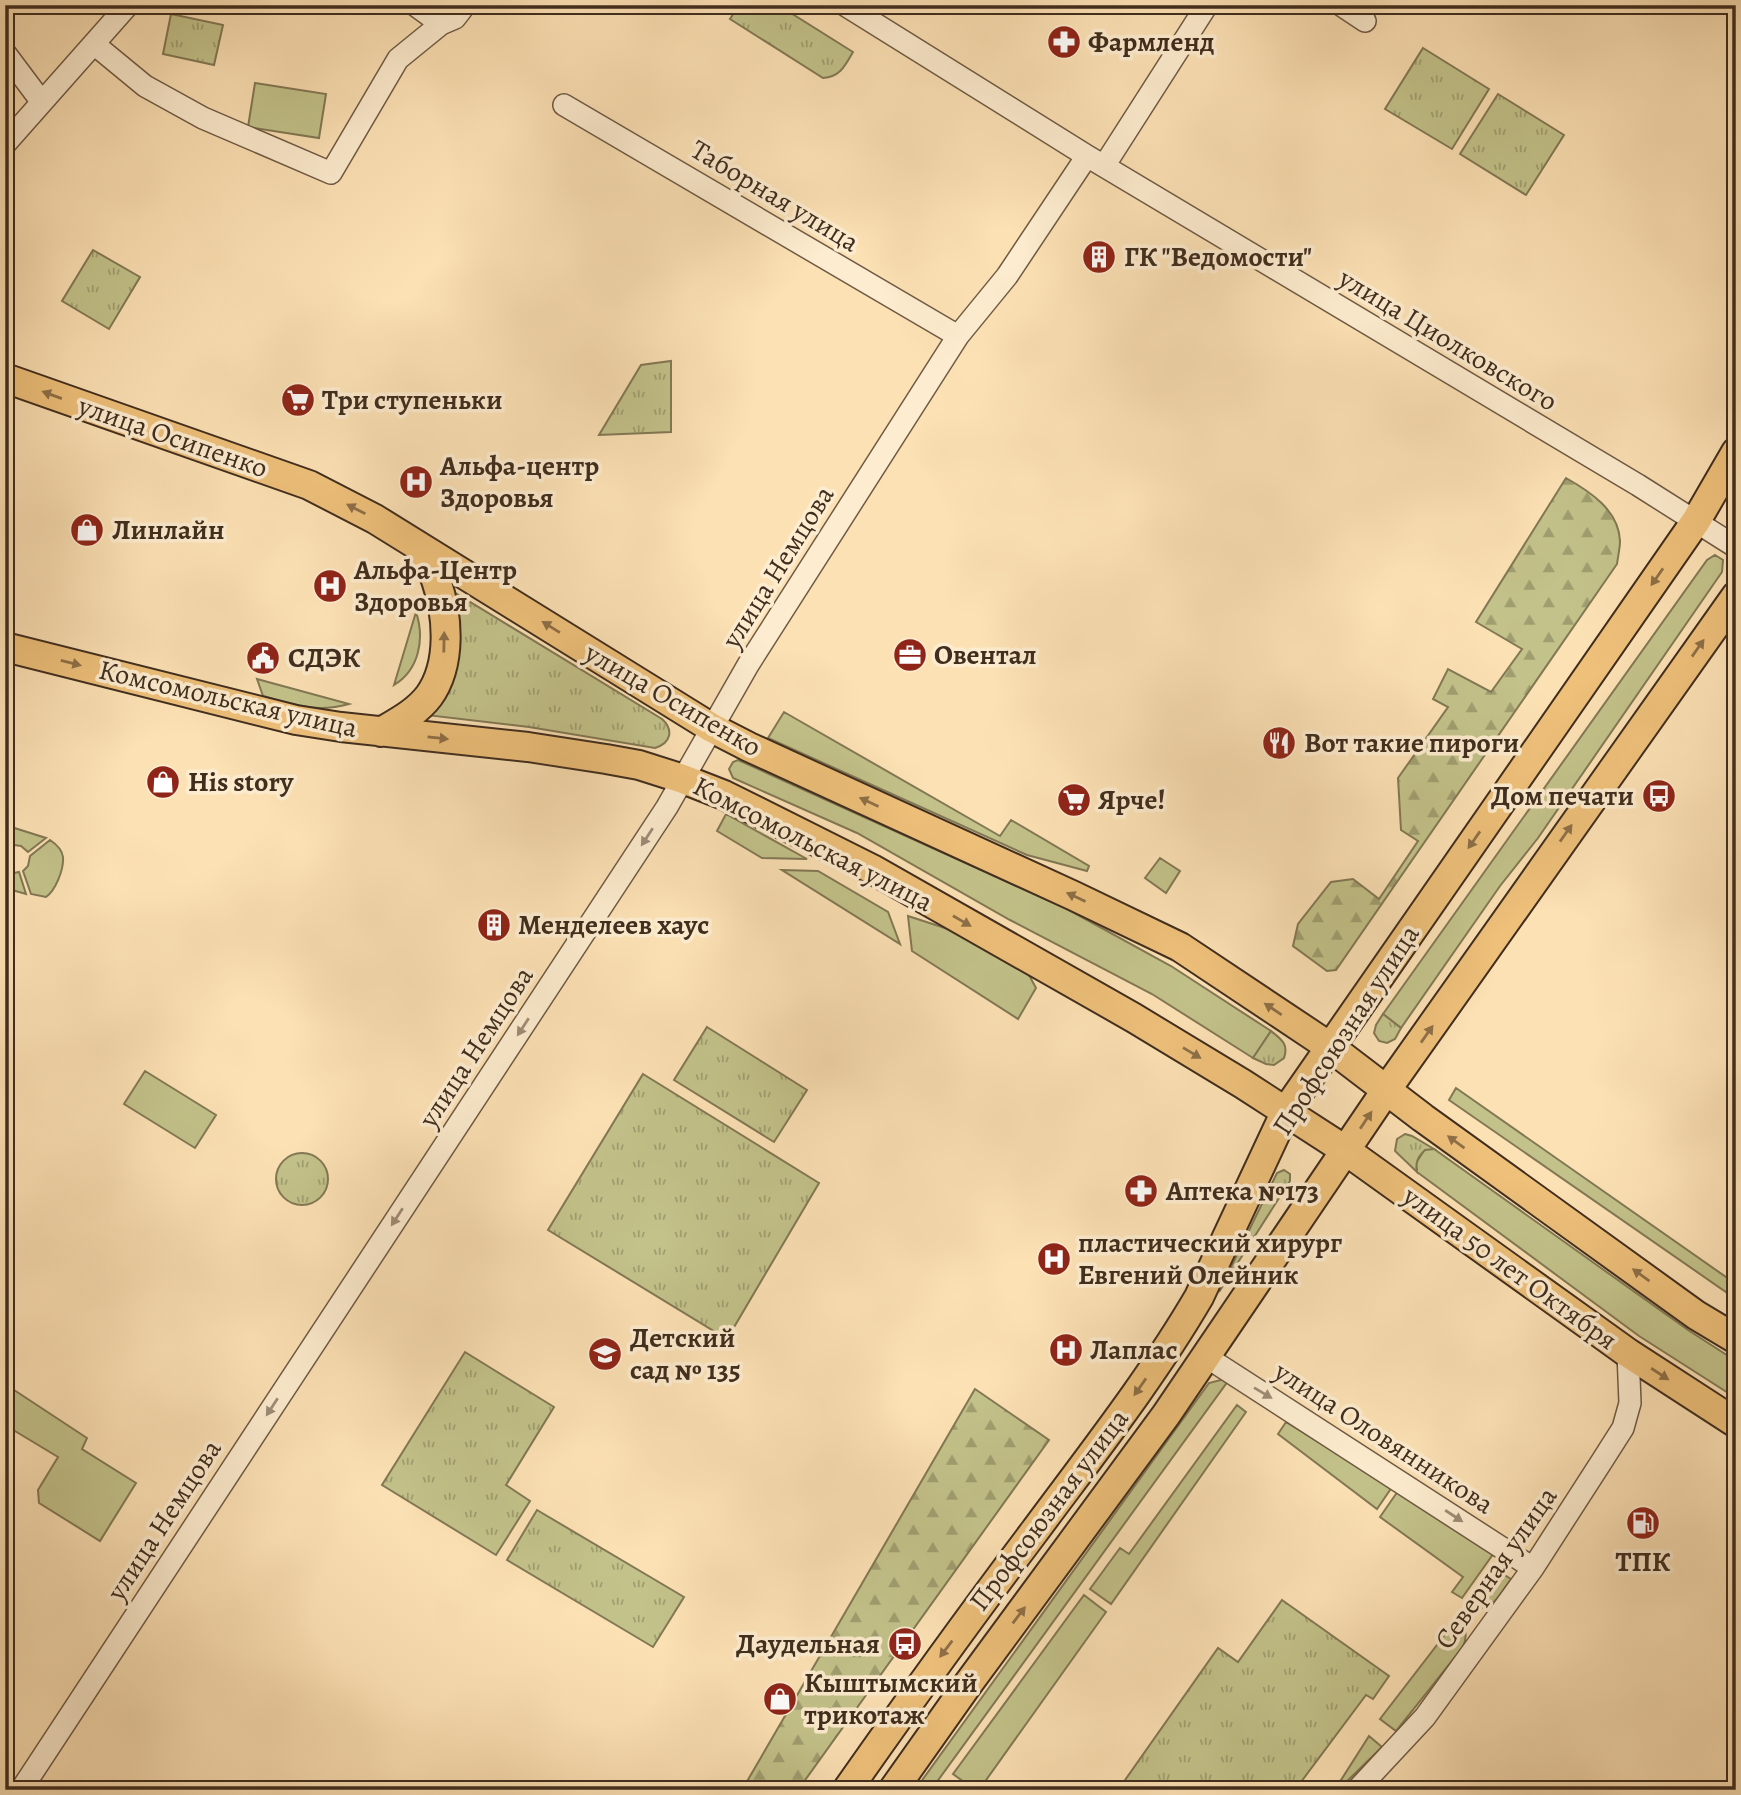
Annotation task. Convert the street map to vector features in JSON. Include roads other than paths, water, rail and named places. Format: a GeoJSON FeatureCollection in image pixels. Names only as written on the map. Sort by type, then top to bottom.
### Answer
{"type":"FeatureCollection","features":[{"type":"Feature","properties":{"kind":"main road","name":"улица Осипенко"},"geometry":{"type":"LineString","coordinates":[[5,378],[309,485],[375,519],[712,728],[1180,947],[1330,1047]]}},
{"type":"Feature","properties":{"kind":"main road","name":"Профсоюзная улица"},"geometry":{"type":"LineString","coordinates":[[846,1790],[936,1663],[1094,1452],[1182,1326],[1199,1297],[1286,1111],[1696,521],[1736,452]]}},
{"type":"Feature","properties":{"kind":"main road"},"geometry":{"type":"LineString","coordinates":[[381,732],[412,713],[429,696],[440,674],[445,650],[440,596],[435,578],[417,545]]}},
{"type":"Feature","properties":{"kind":"main road","name":"Профсоюзная улица"},"geometry":{"type":"LineString","coordinates":[[893,1790],[1130,1464],[1387,1089],[1736,596]]}},
{"type":"Feature","properties":{"kind":"main road","name":"Комсомольская улица"},"geometry":{"type":"LineString","coordinates":[[5,647],[296,720],[528,747],[639,765],[683,779],[723,795],[872,869],[1134,1018],[1286,1111]]}},
{"type":"Feature","properties":{"kind":"main road"},"geometry":{"type":"LineString","coordinates":[[1330,1047],[1423,1118],[1696,1315],[1736,1339]]}},
{"type":"Feature","properties":{"kind":"main road","name":"улица 50 лет Октября"},"geometry":{"type":"LineString","coordinates":[[1286,1111],[1345,1150],[1628,1353],[1736,1423]]}},
{"type":"Feature","properties":{"kind":"street"},"geometry":{"type":"LineString","coordinates":[[5,144],[128,5]]}},
{"type":"Feature","properties":{"kind":"street"},"geometry":{"type":"LineString","coordinates":[[415,5],[441,24]]}},
{"type":"Feature","properties":{"kind":"street"},"geometry":{"type":"LineString","coordinates":[[94,44],[145,86],[203,118],[331,173],[398,59],[441,24],[455,18],[465,5]]}},
{"type":"Feature","properties":{"kind":"street","name":"улица Циолковского"},"geometry":{"type":"LineString","coordinates":[[845,5],[1096,161],[1736,547]]}},
{"type":"Feature","properties":{"kind":"street","name":"улица Немцова"},"geometry":{"type":"LineString","coordinates":[[19,1790],[582,937],[683,779],[748,665],[958,337],[1096,161],[1207,5]]}},
{"type":"Feature","properties":{"kind":"street"},"geometry":{"type":"LineString","coordinates":[[1341,5],[1365,21]]}},
{"type":"Feature","properties":{"kind":"street"},"geometry":{"type":"LineString","coordinates":[[5,53],[41,101]]}},
{"type":"Feature","properties":{"kind":"street","name":"Таборная улица"},"geometry":{"type":"LineString","coordinates":[[564,104],[958,337]]}},
{"type":"Feature","properties":{"kind":"street","name":"Северная улица"},"geometry":{"type":"LineString","coordinates":[[1357,1790],[1425,1717],[1533,1568],[1623,1428],[1631,1396],[1628,1353]]}},
{"type":"Feature","properties":{"kind":"street","name":"улица Оловянникова"},"geometry":{"type":"LineString","coordinates":[[1205,1356],[1533,1568]]}},
{"type":"Feature","properties":{"kind":"street"},"geometry":{"type":"LineString","coordinates":[[5,1783],[19,1790]]}},
{"type":"Feature","properties":{"kind":"place","name":"Фармленд"},"geometry":{"type":"Point","coordinates":[1064,42]}},
{"type":"Feature","properties":{"kind":"place","name":"ГК \"Ведомости\""},"geometry":{"type":"Point","coordinates":[1099,257]}},
{"type":"Feature","properties":{"kind":"place","name":"Три ступеньки"},"geometry":{"type":"Point","coordinates":[298,400]}},
{"type":"Feature","properties":{"kind":"place","name":"Альфа-центр Здоровья"},"geometry":{"type":"Point","coordinates":[416,482]}},
{"type":"Feature","properties":{"kind":"place","name":"Линлайн"},"geometry":{"type":"Point","coordinates":[87,530]}},
{"type":"Feature","properties":{"kind":"place","name":"Альфа-Центр Здоровья"},"geometry":{"type":"Point","coordinates":[330,586]}},
{"type":"Feature","properties":{"kind":"place","name":"Овентал"},"geometry":{"type":"Point","coordinates":[910,655]}},
{"type":"Feature","properties":{"kind":"place","name":"СДЭК"},"geometry":{"type":"Point","coordinates":[263,658]}},
{"type":"Feature","properties":{"kind":"place","name":"Вот такие пироги"},"geometry":{"type":"Point","coordinates":[1279,743]}},
{"type":"Feature","properties":{"kind":"place","name":"His story"},"geometry":{"type":"Point","coordinates":[163,782]}},
{"type":"Feature","properties":{"kind":"place","name":"Дом печати"},"geometry":{"type":"Point","coordinates":[1659,796]}},
{"type":"Feature","properties":{"kind":"place","name":"Ярче!"},"geometry":{"type":"Point","coordinates":[1074,800]}},
{"type":"Feature","properties":{"kind":"place","name":"Менделеев хаус"},"geometry":{"type":"Point","coordinates":[494,925]}},
{"type":"Feature","properties":{"kind":"place","name":"Аптека №173"},"geometry":{"type":"Point","coordinates":[1141,1191]}},
{"type":"Feature","properties":{"kind":"place","name":"пластический хирург Евгений Олейник"},"geometry":{"type":"Point","coordinates":[1054,1259]}},
{"type":"Feature","properties":{"kind":"place","name":"Лаплас"},"geometry":{"type":"Point","coordinates":[1066,1350]}},
{"type":"Feature","properties":{"kind":"place","name":"Детский сад № 135"},"geometry":{"type":"Point","coordinates":[605,1354]}},
{"type":"Feature","properties":{"kind":"place","name":"ТПК"},"geometry":{"type":"Point","coordinates":[1643,1523]}},
{"type":"Feature","properties":{"kind":"place","name":"Даудельная"},"geometry":{"type":"Point","coordinates":[905,1644]}},
{"type":"Feature","properties":{"kind":"place","name":"Кыштымский трикотаж"},"geometry":{"type":"Point","coordinates":[780,1699]}}]}
